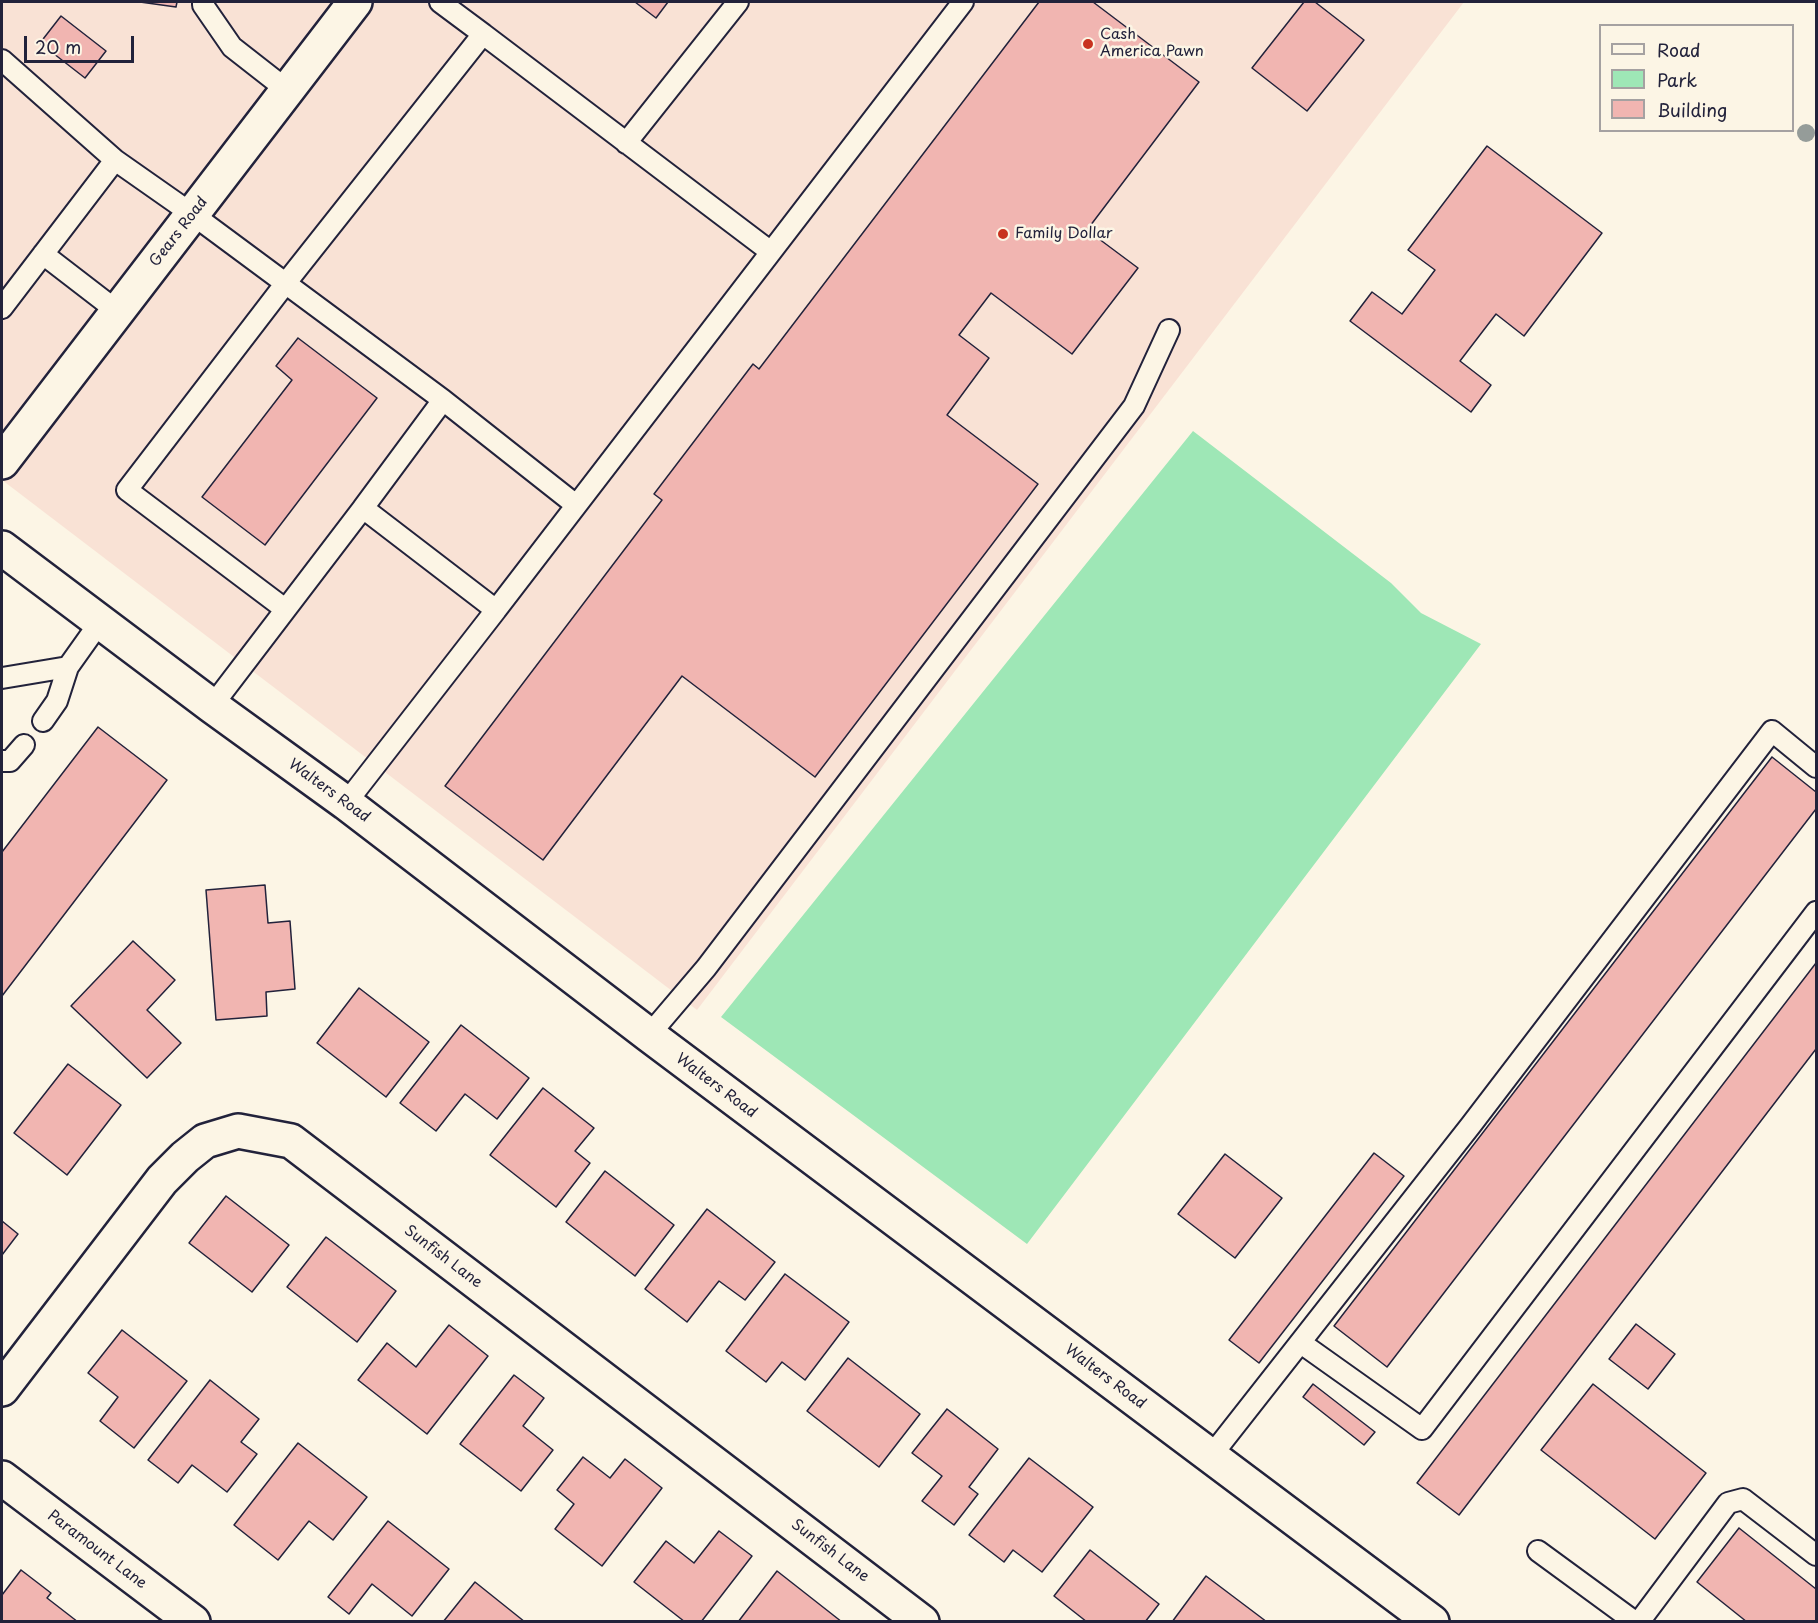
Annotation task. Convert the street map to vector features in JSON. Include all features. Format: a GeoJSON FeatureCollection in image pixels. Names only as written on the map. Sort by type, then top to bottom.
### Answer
{"type":"FeatureCollection","features":[{"type":"Feature","properties":{"kind":"street","name":"Gears Road"},"geometry":{"type":"LineString","coordinates":[[7,442],[117,311],[355,2]]}},
{"type":"Feature","properties":{"kind":"street","name":"Walters Road"},"geometry":{"type":"LineString","coordinates":[[2,548],[212,706],[346,803],[649,1035],[1432,1622]]}},
{"type":"Feature","properties":{"kind":"street","name":"Sunfish Lane"},"geometry":{"type":"LineString","coordinates":[[2,1389],[162,1180],[185,1157],[205,1141],[238,1131],[291,1141],[922,1622]]}},
{"type":"Feature","properties":{"kind":"street","name":"Paramount Lane"},"geometry":{"type":"LineString","coordinates":[[2,1478],[193,1622]]}},
{"type":"Feature","properties":{"kind":"lane"},"geometry":{"type":"LineString","coordinates":[[203,2],[232,47],[287,90]]}},
{"type":"Feature","properties":{"kind":"lane"},"geometry":{"type":"LineString","coordinates":[[626,143],[738,2]]}},
{"type":"Feature","properties":{"kind":"lane"},"geometry":{"type":"LineString","coordinates":[[346,803],[962,2]]}},
{"type":"Feature","properties":{"kind":"lane"},"geometry":{"type":"LineString","coordinates":[[450,4],[483,34],[771,252]]}},
{"type":"Feature","properties":{"kind":"lane"},"geometry":{"type":"LineString","coordinates":[[285,609],[127,490],[285,284],[483,34]]}},
{"type":"Feature","properties":{"kind":"lane"},"geometry":{"type":"LineString","coordinates":[[2,60],[115,160],[192,214],[443,400],[576,505]]}},
{"type":"Feature","properties":{"kind":"lane"},"geometry":{"type":"LineString","coordinates":[[2,309],[115,160]]}},
{"type":"Feature","properties":{"kind":"lane"},"geometry":{"type":"LineString","coordinates":[[43,254],[117,311]]}},
{"type":"Feature","properties":{"kind":"lane"},"geometry":{"type":"LineString","coordinates":[[649,1035],[714,958],[1134,406],[1169,330]]}},
{"type":"Feature","properties":{"kind":"lane"},"geometry":{"type":"LineString","coordinates":[[212,706],[443,400]]}},
{"type":"Feature","properties":{"kind":"lane"},"geometry":{"type":"LineString","coordinates":[[363,507],[496,610]]}},
{"type":"Feature","properties":{"kind":"lane"},"geometry":{"type":"LineString","coordinates":[[44,721],[57,701],[68,667],[100,622]]}},
{"type":"Feature","properties":{"kind":"lane"},"geometry":{"type":"LineString","coordinates":[[2,678],[68,667]]}},
{"type":"Feature","properties":{"kind":"lane"},"geometry":{"type":"LineString","coordinates":[[1211,1456],[1479,1116],[1772,731],[1816,767]]}},
{"type":"Feature","properties":{"kind":"lane"},"geometry":{"type":"LineString","coordinates":[[2,761],[10,761],[24,745]]}},
{"type":"Feature","properties":{"kind":"lane"},"geometry":{"type":"LineString","coordinates":[[1301,1343],[1422,1429],[1816,912]]}},
{"type":"Feature","properties":{"kind":"lane"},"geometry":{"type":"LineString","coordinates":[[1538,1551],[1637,1622],[1728,1503],[1743,1499],[1816,1555]]}},
{"type":"Feature","properties":{"kind":"shaded area"},"geometry":{"type":"Polygon","coordinates":[[[2,2],[1464,2],[697,1010],[2,480],[2,2]]]}},
{"type":"Feature","properties":{"kind":"green space"},"geometry":{"type":"Polygon","coordinates":[[[1193,431],[1391,583],[1421,613],[1481,644],[1027,1244],[721,1017],[1193,431]]]}},
{"type":"Feature","properties":{"kind":"building"},"geometry":{"type":"Polygon","coordinates":[[[140,2],[177,2],[176,7],[140,2]]]}},
{"type":"Feature","properties":{"kind":"building"},"geometry":{"type":"Polygon","coordinates":[[[635,2],[668,2],[656,18],[635,2]]]}},
{"type":"Feature","properties":{"kind":"building"},"geometry":{"type":"Polygon","coordinates":[[[1039,2],[1093,2],[1199,82],[1087,230],[1138,268],[1072,354],[991,293],[959,335],[989,358],[947,415],[1038,484],[815,777],[682,676],[543,860],[445,786],[662,500],[654,494],[753,364],[759,369],[1039,2]]]}},
{"type":"Feature","properties":{"kind":"building"},"geometry":{"type":"Polygon","coordinates":[[[1304,2],[1315,2],[1364,40],[1307,111],[1252,68],[1304,2]]]}},
{"type":"Feature","properties":{"kind":"building"},"geometry":{"type":"Polygon","coordinates":[[[61,16],[106,51],[85,78],[40,43],[61,16]]]}},
{"type":"Feature","properties":{"kind":"building"},"geometry":{"type":"Polygon","coordinates":[[[1487,146],[1602,233],[1524,336],[1496,314],[1460,361],[1491,385],[1471,412],[1350,321],[1372,292],[1402,314],[1435,270],[1408,250],[1487,146]]]}},
{"type":"Feature","properties":{"kind":"building"},"geometry":{"type":"Polygon","coordinates":[[[298,338],[377,398],[265,545],[202,497],[292,380],[276,366],[298,338]]]}},
{"type":"Feature","properties":{"kind":"building"},"geometry":{"type":"Polygon","coordinates":[[[98,727],[167,780],[2,996],[2,852],[98,727]]]}},
{"type":"Feature","properties":{"kind":"building"},"geometry":{"type":"Polygon","coordinates":[[[1772,757],[1816,792],[1816,809],[1387,1367],[1334,1326],[1772,757]]]}},
{"type":"Feature","properties":{"kind":"building"},"geometry":{"type":"Polygon","coordinates":[[[265,885],[268,923],[290,921],[295,989],[266,992],[267,1016],[216,1020],[206,890],[265,885]]]}},
{"type":"Feature","properties":{"kind":"building"},"geometry":{"type":"Polygon","coordinates":[[[133,941],[175,980],[147,1010],[181,1043],[147,1078],[71,1006],[133,941]]]}},
{"type":"Feature","properties":{"kind":"building"},"geometry":{"type":"Polygon","coordinates":[[[1816,963],[1816,1049],[1459,1515],[1417,1483],[1816,963]]]}},
{"type":"Feature","properties":{"kind":"building"},"geometry":{"type":"Polygon","coordinates":[[[359,988],[429,1042],[386,1097],[317,1043],[359,988]]]}},
{"type":"Feature","properties":{"kind":"building"},"geometry":{"type":"Polygon","coordinates":[[[461,1025],[529,1078],[497,1119],[465,1094],[436,1131],[400,1103],[461,1025]]]}},
{"type":"Feature","properties":{"kind":"building"},"geometry":{"type":"Polygon","coordinates":[[[68,1064],[121,1105],[67,1175],[14,1133],[68,1064]]]}},
{"type":"Feature","properties":{"kind":"building"},"geometry":{"type":"Polygon","coordinates":[[[543,1088],[594,1128],[575,1151],[590,1163],[556,1207],[490,1155],[543,1088]]]}},
{"type":"Feature","properties":{"kind":"building"},"geometry":{"type":"Polygon","coordinates":[[[1374,1153],[1404,1176],[1259,1363],[1229,1340],[1374,1153]]]}},
{"type":"Feature","properties":{"kind":"building"},"geometry":{"type":"Polygon","coordinates":[[[1225,1154],[1282,1198],[1235,1258],[1178,1214],[1225,1154]]]}},
{"type":"Feature","properties":{"kind":"building"},"geometry":{"type":"Polygon","coordinates":[[[605,1171],[674,1225],[635,1276],[566,1222],[605,1171]]]}},
{"type":"Feature","properties":{"kind":"building"},"geometry":{"type":"Polygon","coordinates":[[[226,1196],[289,1245],[252,1292],[189,1243],[226,1196]]]}},
{"type":"Feature","properties":{"kind":"building"},"geometry":{"type":"Polygon","coordinates":[[[707,1209],[775,1262],[745,1300],[719,1281],[687,1322],[645,1289],[707,1209]]]}},
{"type":"Feature","properties":{"kind":"building"},"geometry":{"type":"Polygon","coordinates":[[[2,1221],[18,1234],[2,1255],[2,1221]]]}},
{"type":"Feature","properties":{"kind":"building"},"geometry":{"type":"Polygon","coordinates":[[[326,1237],[396,1291],[357,1342],[287,1287],[326,1237]]]}},
{"type":"Feature","properties":{"kind":"building"},"geometry":{"type":"Polygon","coordinates":[[[785,1274],[849,1322],[805,1380],[782,1362],[766,1382],[726,1351],[785,1274]]]}},
{"type":"Feature","properties":{"kind":"building"},"geometry":{"type":"Polygon","coordinates":[[[1636,1324],[1675,1354],[1648,1389],[1609,1359],[1636,1324]]]}},
{"type":"Feature","properties":{"kind":"building"},"geometry":{"type":"Polygon","coordinates":[[[449,1325],[488,1356],[427,1434],[358,1380],[387,1343],[416,1367],[449,1325]]]}},
{"type":"Feature","properties":{"kind":"building"},"geometry":{"type":"Polygon","coordinates":[[[122,1330],[187,1381],[134,1448],[100,1421],[118,1397],[88,1373],[122,1330]]]}},
{"type":"Feature","properties":{"kind":"building"},"geometry":{"type":"Polygon","coordinates":[[[848,1358],[920,1414],[879,1467],[807,1411],[848,1358]]]}},
{"type":"Feature","properties":{"kind":"building"},"geometry":{"type":"Polygon","coordinates":[[[514,1375],[544,1398],[523,1426],[553,1450],[521,1491],[460,1444],[514,1375]]]}},
{"type":"Feature","properties":{"kind":"building"},"geometry":{"type":"Polygon","coordinates":[[[210,1380],[259,1419],[241,1442],[257,1454],[227,1492],[192,1465],[178,1483],[148,1460],[210,1380]]]}},
{"type":"Feature","properties":{"kind":"building"},"geometry":{"type":"Polygon","coordinates":[[[1313,1384],[1375,1432],[1364,1445],[1303,1397],[1313,1384]]]}},
{"type":"Feature","properties":{"kind":"building"},"geometry":{"type":"Polygon","coordinates":[[[1593,1384],[1706,1473],[1655,1539],[1541,1450],[1593,1384]]]}},
{"type":"Feature","properties":{"kind":"building"},"geometry":{"type":"Polygon","coordinates":[[[947,1409],[998,1449],[969,1487],[978,1494],[954,1525],[922,1501],[942,1476],[912,1453],[947,1409]]]}},
{"type":"Feature","properties":{"kind":"building"},"geometry":{"type":"Polygon","coordinates":[[[298,1443],[367,1497],[333,1540],[309,1521],[278,1560],[234,1525],[298,1443]]]}},
{"type":"Feature","properties":{"kind":"building"},"geometry":{"type":"Polygon","coordinates":[[[583,1457],[610,1478],[625,1459],[662,1488],[602,1566],[555,1529],[574,1504],[557,1490],[583,1457]]]}},
{"type":"Feature","properties":{"kind":"building"},"geometry":{"type":"Polygon","coordinates":[[[1029,1458],[1093,1507],[1042,1572],[1013,1550],[1004,1562],[969,1535],[1029,1458]]]}},
{"type":"Feature","properties":{"kind":"building"},"geometry":{"type":"Polygon","coordinates":[[[388,1521],[449,1569],[412,1616],[372,1584],[349,1614],[328,1597],[388,1521]]]}},
{"type":"Feature","properties":{"kind":"building"},"geometry":{"type":"Polygon","coordinates":[[[1739,1528],[1816,1589],[1816,1622],[1747,1622],[1697,1582],[1739,1528]]]}},
{"type":"Feature","properties":{"kind":"building"},"geometry":{"type":"Polygon","coordinates":[[[719,1531],[752,1556],[701,1622],[685,1622],[634,1582],[666,1541],[694,1563],[719,1531]]]}},
{"type":"Feature","properties":{"kind":"building"},"geometry":{"type":"Polygon","coordinates":[[[1090,1550],[1159,1604],[1145,1622],[1087,1622],[1054,1596],[1090,1550]]]}},
{"type":"Feature","properties":{"kind":"building"},"geometry":{"type":"Polygon","coordinates":[[[21,1570],[51,1593],[47,1598],[78,1622],[2,1622],[2,1595],[21,1570]]]}},
{"type":"Feature","properties":{"kind":"building"},"geometry":{"type":"Polygon","coordinates":[[[777,1571],[842,1622],[738,1622],[777,1571]]]}},
{"type":"Feature","properties":{"kind":"building"},"geometry":{"type":"Polygon","coordinates":[[[1206,1576],[1267,1622],[1172,1622],[1206,1576]]]}},
{"type":"Feature","properties":{"kind":"building"},"geometry":{"type":"Polygon","coordinates":[[[475,1582],[525,1622],[443,1622],[475,1582]]]}},
{"type":"Feature","properties":{"kind":"place","name":"Cash America Pawn"},"geometry":{"type":"Point","coordinates":[1088,44]}},
{"type":"Feature","properties":{"kind":"place","name":"Family Dollar"},"geometry":{"type":"Point","coordinates":[1003,234]}}]}
